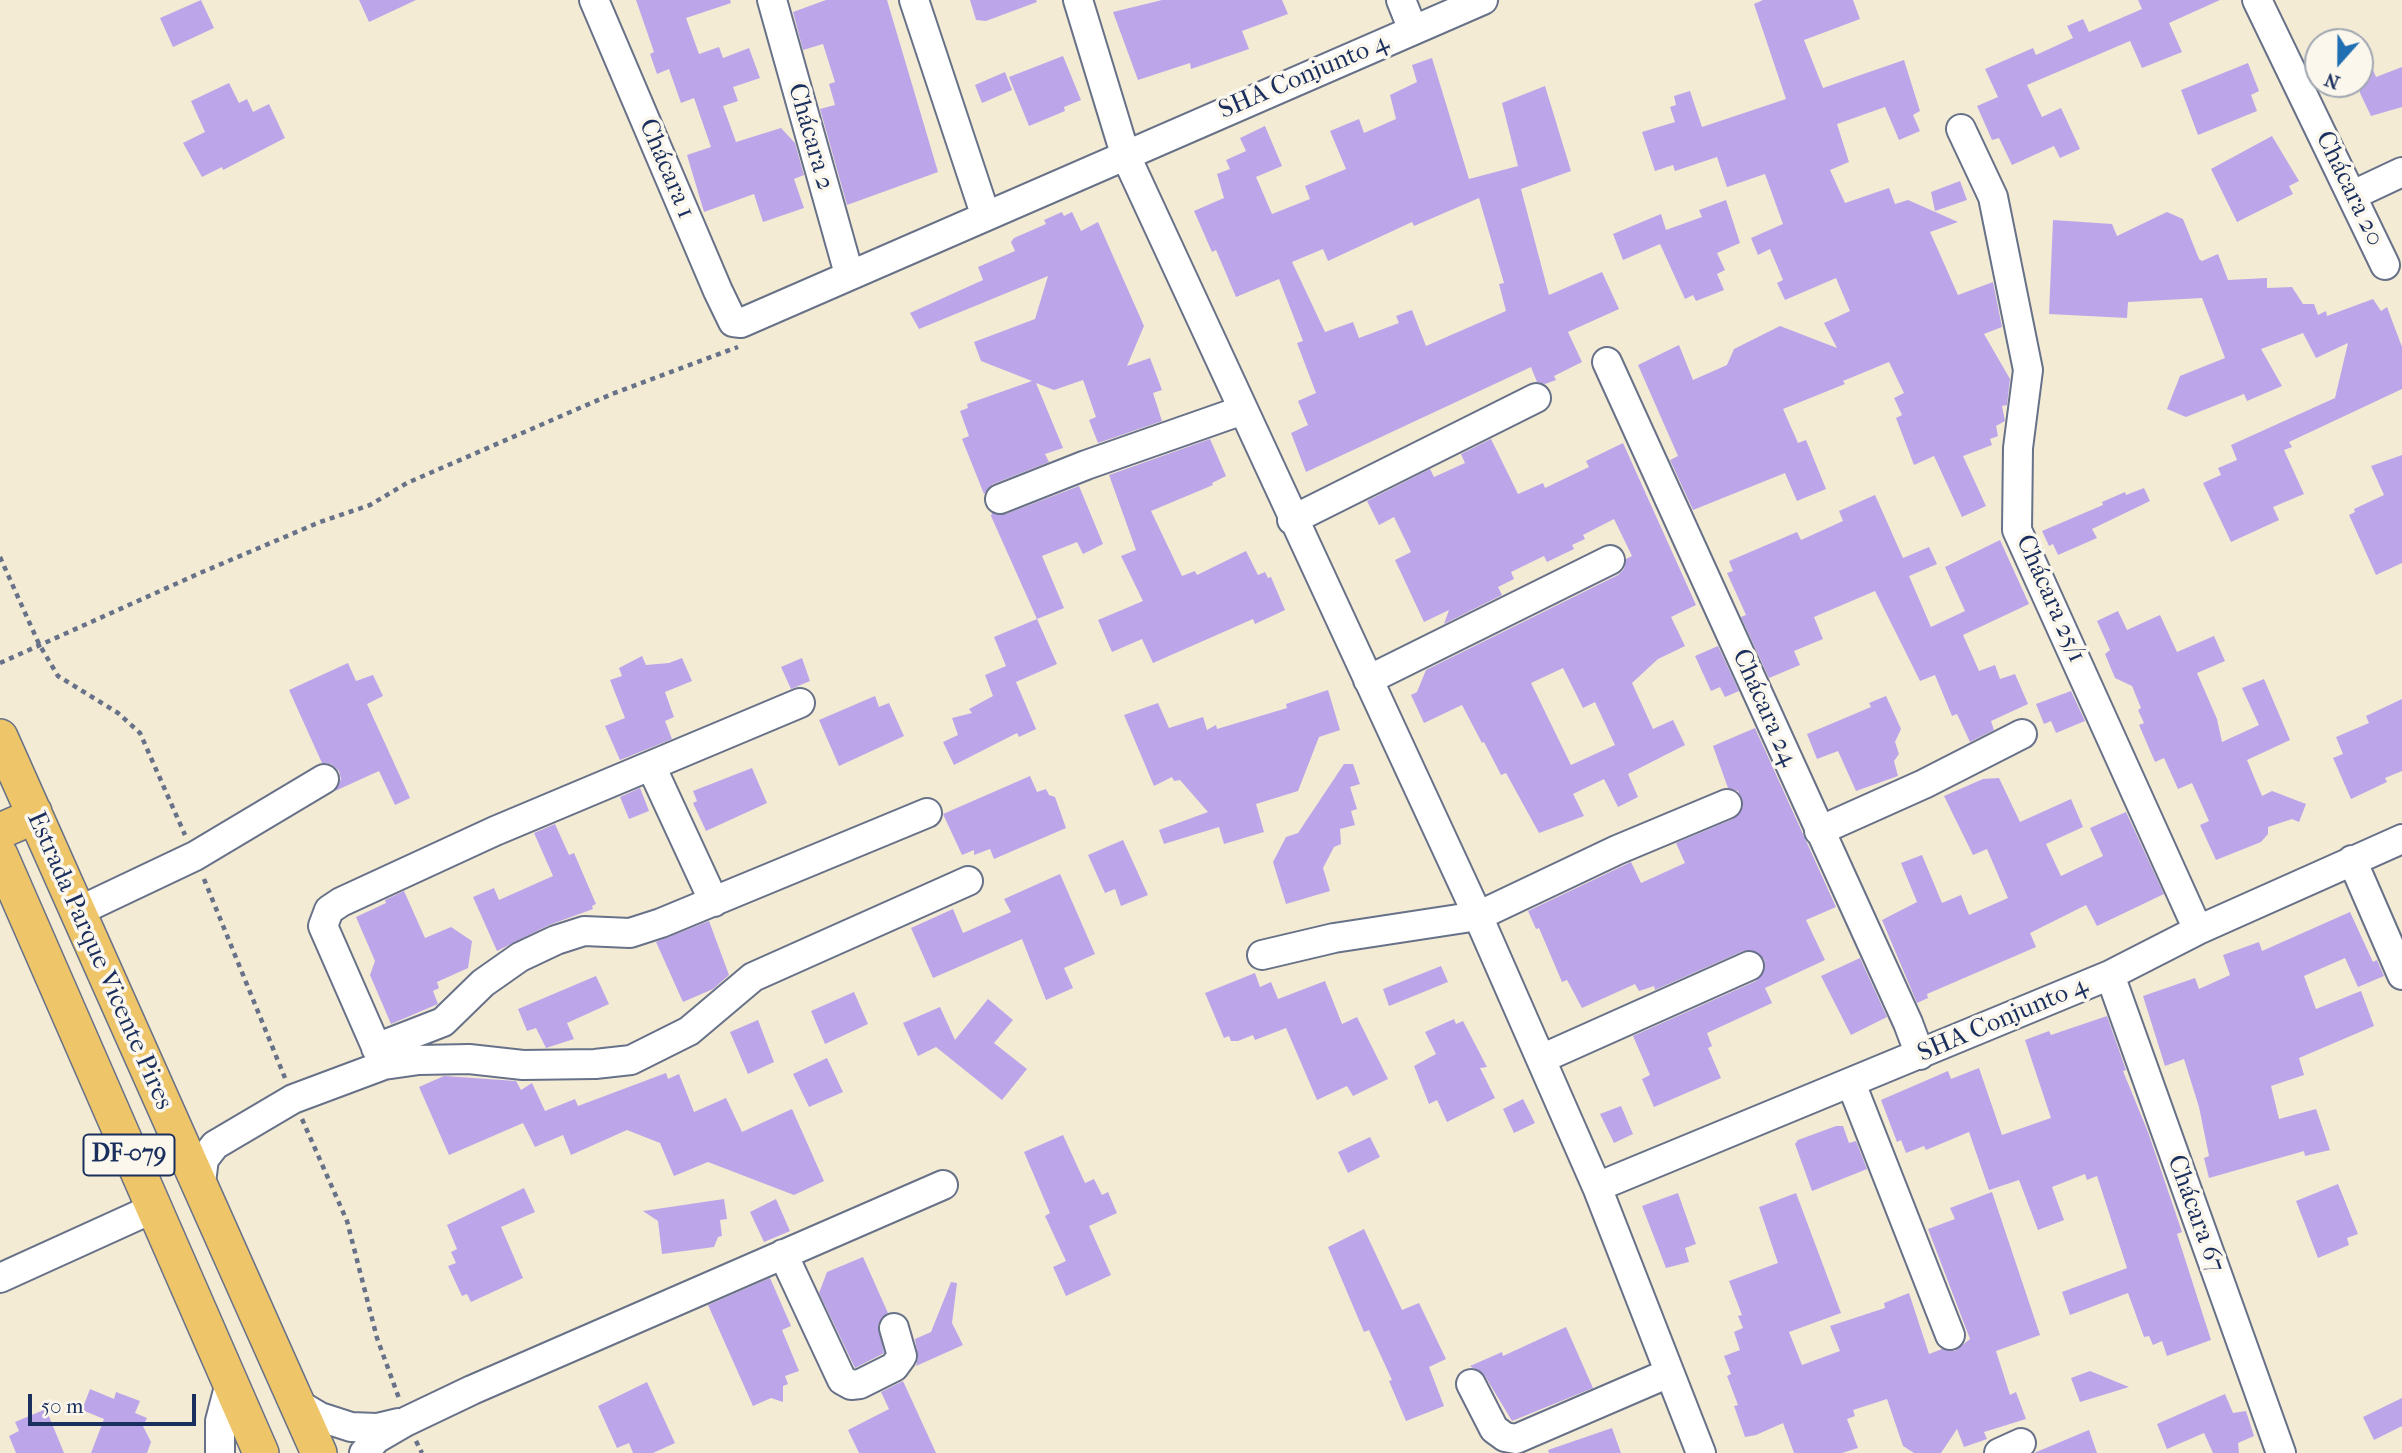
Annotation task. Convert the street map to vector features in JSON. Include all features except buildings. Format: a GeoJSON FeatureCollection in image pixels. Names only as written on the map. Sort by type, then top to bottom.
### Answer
{"type":"FeatureCollection","features":[{"type":"Feature","properties":{"kind":"main road","name":"Estrada Parque Vicente Pires"},"geometry":{"type":"LineString","coordinates":[[0,737],[79,911],[167,1116],[201,1182],[319,1453]]}},
{"type":"Feature","properties":{"kind":"main road"},"geometry":{"type":"LineString","coordinates":[[34,812],[23,821],[4,860],[20,881],[37,869],[58,867]]}},
{"type":"Feature","properties":{"kind":"main road","name":"Estrada Parque Vicente Pires"},"geometry":{"type":"LineString","coordinates":[[4,860],[152,1209],[261,1453]]}},
{"type":"Feature","properties":{"kind":"street","name":"Chácara 1"},"geometry":{"type":"LineString","coordinates":[[594,0],[733,322],[751,321]]}},
{"type":"Feature","properties":{"kind":"street","name":"Chácara 2"},"geometry":{"type":"LineString","coordinates":[[772,0],[849,274]]}},
{"type":"Feature","properties":{"kind":"street"},"geometry":{"type":"LineString","coordinates":[[914,0],[985,214]]}},
{"type":"Feature","properties":{"kind":"street"},"geometry":{"type":"LineString","coordinates":[[1078,0],[1125,154],[1292,520],[1478,916],[1597,1188],[1701,1453]]}},
{"type":"Feature","properties":{"kind":"street"},"geometry":{"type":"LineString","coordinates":[[1401,0],[1431,14]]}},
{"type":"Feature","properties":{"kind":"street","name":"SHA Conjunto 4"},"geometry":{"type":"LineString","coordinates":[[751,321],[849,274],[1125,154],[1431,14],[1483,0]]}},
{"type":"Feature","properties":{"kind":"street","name":"Chácara 20"},"geometry":{"type":"LineString","coordinates":[[2257,0],[2385,265]]}},
{"type":"Feature","properties":{"kind":"street","name":"Chácara 25/1"},"geometry":{"type":"LineString","coordinates":[[1961,129],[1993,197],[2028,370],[2018,447],[2017,530],[2199,930]]}},
{"type":"Feature","properties":{"kind":"street"},"geometry":{"type":"LineString","coordinates":[[2353,195],[2402,172]]}},
{"type":"Feature","properties":{"kind":"street","name":"Chácara 24"},"geometry":{"type":"LineString","coordinates":[[1607,362],[1908,1023],[1920,1055]]}},
{"type":"Feature","properties":{"kind":"street"},"geometry":{"type":"LineString","coordinates":[[1292,520],[1536,398]]}},
{"type":"Feature","properties":{"kind":"street"},"geometry":{"type":"LineString","coordinates":[[1000,499],[1086,465],[1243,410]]}},
{"type":"Feature","properties":{"kind":"street"},"geometry":{"type":"LineString","coordinates":[[1368,680],[1610,560]]}},
{"type":"Feature","properties":{"kind":"street"},"geometry":{"type":"LineString","coordinates":[[380,1057],[323,926],[329,910],[495,831],[800,704]]}},
{"type":"Feature","properties":{"kind":"street"},"geometry":{"type":"LineString","coordinates":[[1819,831],[1924,784],[2022,734]]}},
{"type":"Feature","properties":{"kind":"street"},"geometry":{"type":"LineString","coordinates":[[651,766],[714,902]]}},
{"type":"Feature","properties":{"kind":"street"},"geometry":{"type":"LineString","coordinates":[[79,911],[195,856],[324,779]]}},
{"type":"Feature","properties":{"kind":"street"},"geometry":{"type":"LineString","coordinates":[[1262,955],[1334,938],[1478,916],[1617,850],[1727,804]]}},
{"type":"Feature","properties":{"kind":"street"},"geometry":{"type":"LineString","coordinates":[[201,1182],[204,1159],[215,1145],[237,1130],[443,1022],[483,983],[520,957],[556,940],[584,931],[630,933],[714,902],[927,813]]}},
{"type":"Feature","properties":{"kind":"street","name":"SHA Conjunto 4"},"geometry":{"type":"LineString","coordinates":[[1597,1188],[2110,975],[2199,930],[2402,839]]}},
{"type":"Feature","properties":{"kind":"street"},"geometry":{"type":"LineString","coordinates":[[2352,860],[2402,975]]}},
{"type":"Feature","properties":{"kind":"street"},"geometry":{"type":"LineString","coordinates":[[380,1057],[523,1065],[596,1064],[631,1060],[689,1031],[753,977],[968,881]]}},
{"type":"Feature","properties":{"kind":"street"},"geometry":{"type":"LineString","coordinates":[[1541,1059],[1749,966]]}},
{"type":"Feature","properties":{"kind":"street","name":"Chácara 67"},"geometry":{"type":"LineString","coordinates":[[2110,975],[2281,1453]]}},
{"type":"Feature","properties":{"kind":"street"},"geometry":{"type":"LineString","coordinates":[[1851,1083],[1950,1335]]}},
{"type":"Feature","properties":{"kind":"street"},"geometry":{"type":"LineString","coordinates":[[167,1116],[185,1128],[201,1132],[237,1130]]}},
{"type":"Feature","properties":{"kind":"street"},"geometry":{"type":"LineString","coordinates":[[364,1453],[376,1439],[407,1421],[943,1185]]}},
{"type":"Feature","properties":{"kind":"street"},"geometry":{"type":"LineString","coordinates":[[0,1278],[152,1209]]}},
{"type":"Feature","properties":{"kind":"street"},"geometry":{"type":"LineString","coordinates":[[783,1254],[842,1380],[851,1385],[860,1384],[894,1367],[902,1356],[894,1328]]}},
{"type":"Feature","properties":{"kind":"street"},"geometry":{"type":"LineString","coordinates":[[1471,1384],[1494,1429],[1505,1437],[1516,1439],[1669,1373]]}},
{"type":"Feature","properties":{"kind":"street"},"geometry":{"type":"LineString","coordinates":[[220,1453],[220,1421],[230,1383]]}},
{"type":"Feature","properties":{"kind":"street"},"geometry":{"type":"LineString","coordinates":[[298,1404],[320,1417],[351,1427],[377,1428],[407,1421]]}},
{"type":"Feature","properties":{"kind":"path"},"geometry":{"type":"LineString","coordinates":[[0,663],[320,522],[370,505],[407,483],[612,394],[738,348],[751,321]]}},
{"type":"Feature","properties":{"kind":"path"},"geometry":{"type":"LineString","coordinates":[[0,557],[39,644],[58,676],[118,713],[139,733],[195,856],[293,1100],[347,1221],[377,1338],[407,1421],[422,1453]]}}]}
